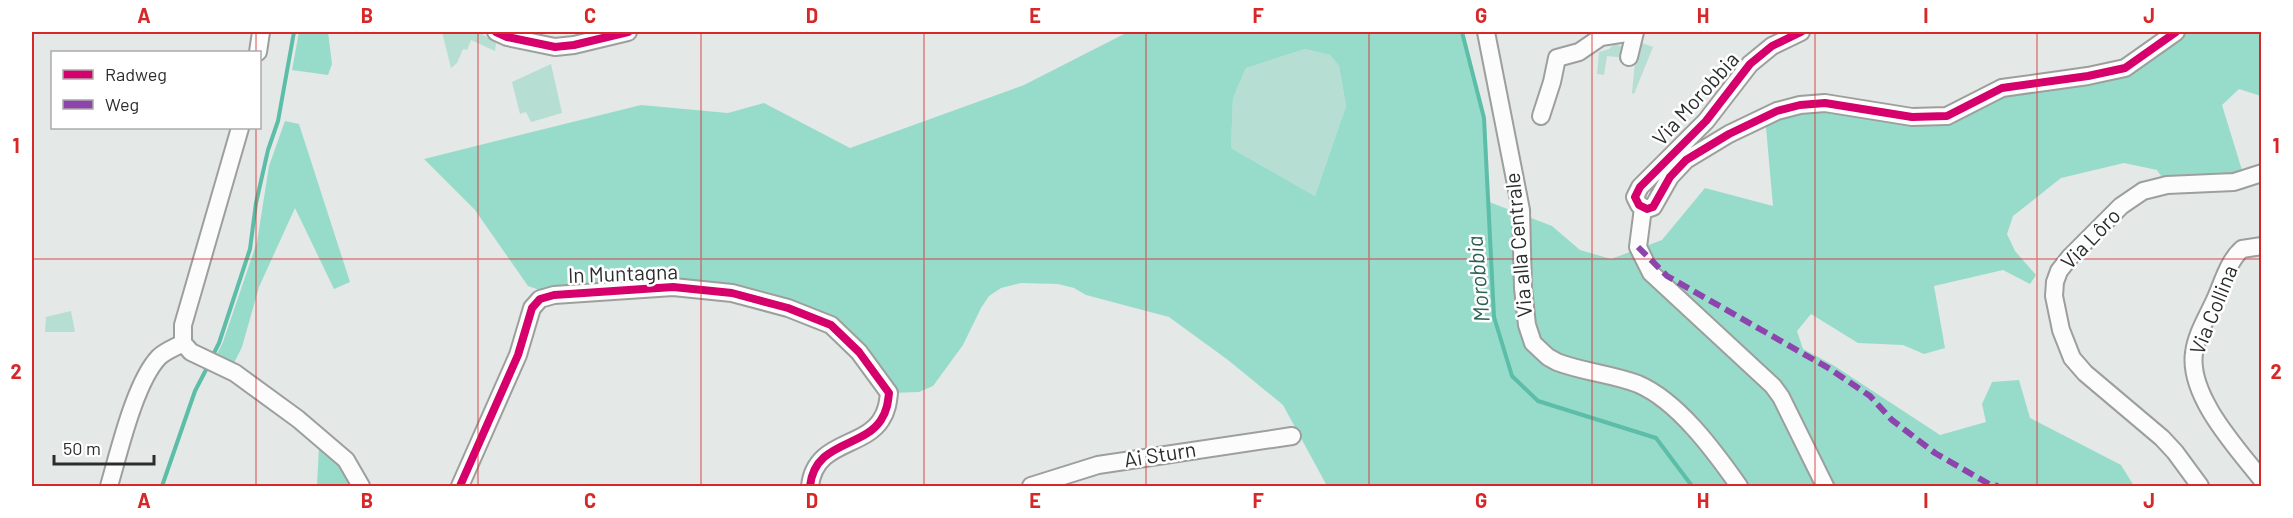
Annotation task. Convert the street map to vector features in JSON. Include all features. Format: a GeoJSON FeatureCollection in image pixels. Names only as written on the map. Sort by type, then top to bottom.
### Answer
{"type":"FeatureCollection","features":[{"type":"Feature","properties":{"kind":"street"},"geometry":{"type":"LineString","coordinates":[[258,51],[261,32]]}},
{"type":"Feature","properties":{"kind":"street"},"geometry":{"type":"LineString","coordinates":[[496,32],[507,37],[555,47],[574,45],[628,32]]}},
{"type":"Feature","properties":{"kind":"street","name":"Via alla Centrale"},"geometry":{"type":"LineString","coordinates":[[1486,32],[1521,210],[1524,306],[1533,343],[1557,362],[1639,385],[1654,394],[1675,410],[1702,438],[1739,486]]}},
{"type":"Feature","properties":{"kind":"street"},"geometry":{"type":"LineString","coordinates":[[1540,116],[1552,82],[1557,58],[1579,52],[1601,37],[1634,32],[1629,57]]}},
{"type":"Feature","properties":{"kind":"street","name":"Via Morobbia"},"geometry":{"type":"LineString","coordinates":[[1641,206],[1635,197],[1640,187],[1711,115],[1750,64],[1765,51],[1801,32]]}},
{"type":"Feature","properties":{"kind":"street"},"geometry":{"type":"LineString","coordinates":[[1825,486],[1781,397],[1773,386],[1651,273],[1638,247],[1641,206],[1650,209],[1653,207],[1674,172],[1694,154],[1777,111],[1800,105],[1825,103],[1912,117],[1947,116],[2002,88],[2088,76],[2125,68],[2176,32]]}},
{"type":"Feature","properties":{"kind":"street"},"geometry":{"type":"LineString","coordinates":[[240,129],[183,325],[183,343],[196,356],[229,370],[263,393],[315,433],[346,460],[361,486]]}},
{"type":"Feature","properties":{"kind":"street","name":"Via Lôro"},"geometry":{"type":"LineString","coordinates":[[2200,486],[2162,438],[2085,373],[2072,358],[2061,330],[2054,288],[2062,266],[2121,206],[2135,195],[2167,185],[2245,180],[2262,173]]}},
{"type":"Feature","properties":{"kind":"street","name":"Via Collina"},"geometry":{"type":"LineString","coordinates":[[2262,246],[2242,249],[2232,261],[2197,341],[2193,360],[2195,376],[2211,411],[2262,480]]}},
{"type":"Feature","properties":{"kind":"street","name":"In Muntagna"},"geometry":{"type":"LineString","coordinates":[[460,486],[518,355],[532,308],[540,299],[554,295],[673,287],[732,293],[788,308],[831,325],[859,352],[889,393],[887,409],[881,420],[874,428],[833,449],[812,474],[810,486]]}},
{"type":"Feature","properties":{"kind":"street"},"geometry":{"type":"LineString","coordinates":[[109,486],[126,427],[150,371],[160,356],[183,343]]}},
{"type":"Feature","properties":{"kind":"street","name":"Ai Sturn"},"geometry":{"type":"LineString","coordinates":[[1031,486],[1098,465],[1292,435]]}},
{"type":"Feature","properties":{"kind":"green space"},"geometry":{"type":"Polygon","coordinates":[[[299,32],[328,32],[332,64],[328,75],[292,70],[299,32]]]}},
{"type":"Feature","properties":{"kind":"green space"},"geometry":{"type":"Polygon","coordinates":[[[442,32],[479,32],[496,43],[495,51],[471,40],[467,50],[463,49],[457,63],[451,68],[442,32]]]}},
{"type":"Feature","properties":{"kind":"green space"},"geometry":{"type":"Polygon","coordinates":[[[1128,32],[1462,32],[1484,118],[1489,202],[1552,226],[1580,250],[1611,259],[1662,240],[1705,188],[1773,206],[1765,116],[1790,107],[1927,118],[1992,92],[2116,71],[2177,32],[2261,32],[2261,96],[2239,89],[2222,105],[2245,180],[2167,185],[2157,170],[2124,163],[2061,178],[2013,216],[2007,234],[2015,251],[2036,275],[2030,284],[2003,270],[1934,286],[1945,348],[1924,354],[1903,345],[1858,343],[1811,314],[1797,331],[1803,349],[1833,365],[1940,435],[1986,422],[1982,404],[1992,382],[2019,380],[2030,418],[2121,465],[2134,486],[1327,486],[1283,405],[1228,360],[1169,317],[1086,295],[1074,288],[1058,284],[1021,283],[1001,288],[989,296],[963,345],[933,386],[919,392],[889,393],[846,339],[732,293],[554,295],[528,286],[475,210],[424,159],[641,105],[728,113],[764,103],[850,148],[1024,85],[1128,32]],[[1305,49],[1246,68],[1233,98],[1231,148],[1315,196],[1346,106],[1339,66],[1330,55],[1305,49]]]}},
{"type":"Feature","properties":{"kind":"green space"},"geometry":{"type":"Polygon","coordinates":[[[1637,41],[1653,47],[1634,94],[1632,93],[1637,41]]]}},
{"type":"Feature","properties":{"kind":"green space"},"geometry":{"type":"Polygon","coordinates":[[[1614,44],[1624,47],[1626,58],[1607,56],[1604,75],[1597,74],[1599,52],[1609,49],[1614,44]]]}},
{"type":"Feature","properties":{"kind":"green space"},"geometry":{"type":"Polygon","coordinates":[[[1305,49],[1330,55],[1339,66],[1346,106],[1315,196],[1231,148],[1233,98],[1246,68],[1305,49]]]}},
{"type":"Feature","properties":{"kind":"green space"},"geometry":{"type":"Polygon","coordinates":[[[551,64],[562,113],[531,122],[526,112],[520,114],[512,82],[551,64]]]}},
{"type":"Feature","properties":{"kind":"green space"},"geometry":{"type":"Polygon","coordinates":[[[285,121],[299,124],[350,282],[334,289],[295,208],[259,287],[242,347],[234,363],[216,356],[223,342],[257,242],[269,166],[285,121]]]}},
{"type":"Feature","properties":{"kind":"green space"},"geometry":{"type":"Polygon","coordinates":[[[71,311],[75,332],[45,332],[46,317],[71,311]]]}},
{"type":"Feature","properties":{"kind":"green space"},"geometry":{"type":"Polygon","coordinates":[[[319,446],[344,467],[354,486],[317,486],[319,446]]]}},
{"type":"Feature","properties":{"kind":"waterway"},"geometry":{"type":"LineString","coordinates":[[212,357],[219,343],[250,249],[256,203],[268,150],[278,121],[294,32]]}},
{"type":"Feature","properties":{"kind":"waterway","name":"Morobbia"},"geometry":{"type":"LineString","coordinates":[[1462,32],[1484,118],[1494,317],[1512,376],[1538,401],[1656,438],[1692,486]]}},
{"type":"Feature","properties":{"kind":"waterway"},"geometry":{"type":"LineString","coordinates":[[162,486],[195,391],[209,364]]}},
{"type":"Feature","properties":{"kind":"marked path"},"geometry":{"type":"LineString","coordinates":[[1638,247],[1667,276],[1830,369],[1870,396],[1892,420],[1935,453],[1989,484],[1998,486]]}},
{"type":"Feature","properties":{"kind":"cycle path"},"geometry":{"type":"LineString","coordinates":[[496,32],[507,37],[555,47],[574,45],[628,32]]}},
{"type":"Feature","properties":{"kind":"cycle path"},"geometry":{"type":"LineString","coordinates":[[1801,32],[1772,46],[1750,64],[1706,121],[1640,187],[1635,197],[1639,205],[1647,209],[1653,207],[1670,177],[1686,160],[1729,134],[1777,111],[1800,105],[1825,103],[1912,117],[1947,116],[2002,88],[2088,76],[2125,68],[2176,32]]}},
{"type":"Feature","properties":{"kind":"cycle path"},"geometry":{"type":"LineString","coordinates":[[460,486],[518,355],[532,308],[540,299],[554,295],[673,287],[732,293],[788,308],[831,325],[859,352],[889,393],[886,410],[881,420],[863,436],[830,453],[821,461],[814,471],[810,486]]}}]}
